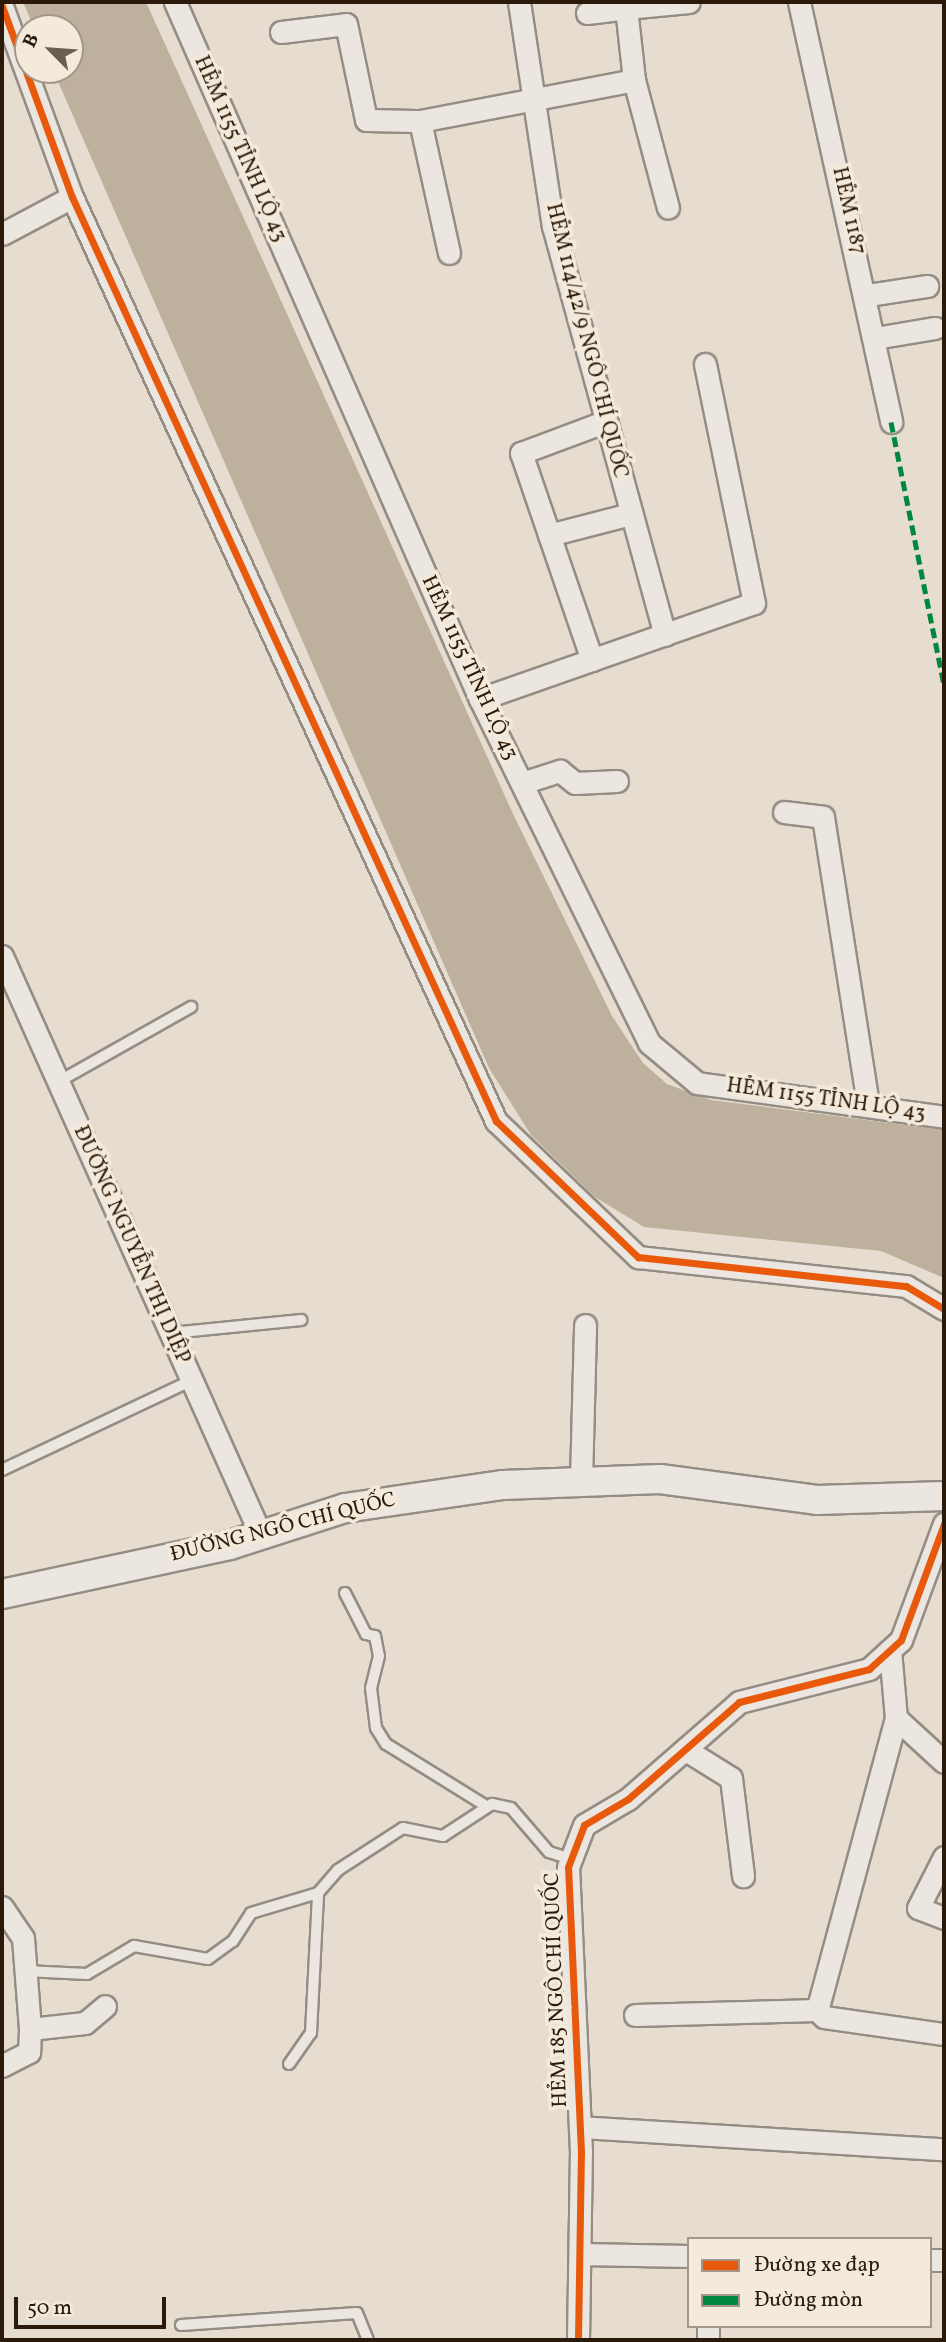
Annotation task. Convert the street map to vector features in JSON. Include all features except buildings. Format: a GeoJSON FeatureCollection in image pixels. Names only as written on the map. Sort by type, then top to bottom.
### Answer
{"type":"FeatureCollection","features":[{"type":"Feature","properties":{"kind":"main road","name":"ĐƯỜNG NGÔ CHÍ QUỐC"},"geometry":{"type":"LineString","coordinates":[[2,1594],[421,1494],[581,1481],[660,1479],[817,1500],[944,1496]]}},
{"type":"Feature","properties":{"kind":"street","name":"HẺM 1155 TỈNH LỘ 43"},"geometry":{"type":"LineString","coordinates":[[175,2],[480,699],[649,1043],[697,1083],[944,1117]]}},
{"type":"Feature","properties":{"kind":"street","name":"HẺM 114/42/9 NGÔ CHÍ QUỐC"},"geometry":{"type":"LineString","coordinates":[[520,2],[553,226],[604,422],[665,635]]}},
{"type":"Feature","properties":{"kind":"street"},"geometry":{"type":"LineString","coordinates":[[587,13],[689,2]]}},
{"type":"Feature","properties":{"kind":"street","name":"HẺM 1187"},"geometry":{"type":"LineString","coordinates":[[799,2],[868,295],[891,422]]}},
{"type":"Feature","properties":{"kind":"street"},"geometry":{"type":"LineString","coordinates":[[2,6],[72,197],[496,1121],[638,1257],[906,1286],[944,1309]]}},
{"type":"Feature","properties":{"kind":"street"},"geometry":{"type":"LineString","coordinates":[[626,8],[634,80],[668,208]]}},
{"type":"Feature","properties":{"kind":"street"},"geometry":{"type":"LineString","coordinates":[[281,32],[346,24],[366,120],[421,121],[534,102],[634,80]]}},
{"type":"Feature","properties":{"kind":"street"},"geometry":{"type":"LineString","coordinates":[[421,121],[449,253]]}},
{"type":"Feature","properties":{"kind":"street"},"geometry":{"type":"LineString","coordinates":[[2,234],[72,197]]}},
{"type":"Feature","properties":{"kind":"street"},"geometry":{"type":"LineString","coordinates":[[868,295],[927,286]]}},
{"type":"Feature","properties":{"kind":"street"},"geometry":{"type":"LineString","coordinates":[[875,338],[935,328]]}},
{"type":"Feature","properties":{"kind":"street"},"geometry":{"type":"LineString","coordinates":[[480,699],[754,604],[705,364]]}},
{"type":"Feature","properties":{"kind":"street"},"geometry":{"type":"LineString","coordinates":[[593,660],[549,535],[523,447],[604,422]]}},
{"type":"Feature","properties":{"kind":"street"},"geometry":{"type":"LineString","coordinates":[[549,535],[630,514]]}},
{"type":"Feature","properties":{"kind":"street"},"geometry":{"type":"LineString","coordinates":[[522,783],[560,771],[575,783],[617,781]]}},
{"type":"Feature","properties":{"kind":"street"},"geometry":{"type":"LineString","coordinates":[[784,812],[823,817],[868,1106]]}},
{"type":"Feature","properties":{"kind":"street","name":"ĐƯỜNG NGUYỄN THỊ DIỆP"},"geometry":{"type":"LineString","coordinates":[[2,956],[7,982],[58,1082],[260,1533]]}},
{"type":"Feature","properties":{"kind":"street"},"geometry":{"type":"LineString","coordinates":[[581,1481],[585,1325]]}},
{"type":"Feature","properties":{"kind":"street","name":"HẺM 185 NGÔ CHÍ QUỐC"},"geometry":{"type":"LineString","coordinates":[[578,2340],[581,2152],[571,1859],[584,1825],[628,1799],[739,1702],[869,1669],[901,1640],[944,1524]]}},
{"type":"Feature","properties":{"kind":"street"},"geometry":{"type":"LineString","coordinates":[[817,2010],[896,1718],[890,1650]]}},
{"type":"Feature","properties":{"kind":"street"},"geometry":{"type":"LineString","coordinates":[[896,1718],[944,1762]]}},
{"type":"Feature","properties":{"kind":"street"},"geometry":{"type":"LineString","coordinates":[[686,1749],[731,1778],[743,1875]]}},
{"type":"Feature","properties":{"kind":"street"},"geometry":{"type":"LineString","coordinates":[[944,1857],[918,1908],[944,1917]]}},
{"type":"Feature","properties":{"kind":"street"},"geometry":{"type":"LineString","coordinates":[[2,1907],[23,1938],[30,2029],[29,2052],[2,2066]]}},
{"type":"Feature","properties":{"kind":"street"},"geometry":{"type":"LineString","coordinates":[[30,2029],[85,2023],[105,2006]]}},
{"type":"Feature","properties":{"kind":"street"},"geometry":{"type":"LineString","coordinates":[[635,2015],[817,2010],[824,2017],[944,2034]]}},
{"type":"Feature","properties":{"kind":"street"},"geometry":{"type":"LineString","coordinates":[[580,2127],[944,2149]]}},
{"type":"Feature","properties":{"kind":"street"},"geometry":{"type":"LineString","coordinates":[[581,2255],[687,2256]]}},
{"type":"Feature","properties":{"kind":"lane"},"geometry":{"type":"LineString","coordinates":[[58,1082],[191,1007]]}},
{"type":"Feature","properties":{"kind":"lane"},"geometry":{"type":"LineString","coordinates":[[171,1333],[301,1320]]}},
{"type":"Feature","properties":{"kind":"lane"},"geometry":{"type":"LineString","coordinates":[[2,1470],[192,1380]]}},
{"type":"Feature","properties":{"kind":"lane"},"geometry":{"type":"LineString","coordinates":[[345,1594],[366,1634],[375,1636],[379,1656],[371,1688],[376,1728],[386,1744],[486,1806],[511,1808],[550,1852],[571,1859]]}},
{"type":"Feature","properties":{"kind":"lane"},"geometry":{"type":"LineString","coordinates":[[25,1971],[87,1973],[134,1946],[208,1959],[233,1941],[251,1913],[318,1893],[338,1870],[403,1828],[443,1836],[486,1806]]}},
{"type":"Feature","properties":{"kind":"lane"},"geometry":{"type":"LineString","coordinates":[[289,2064],[311,2033],[318,1893]]}},
{"type":"Feature","properties":{"kind":"lane"},"geometry":{"type":"LineString","coordinates":[[180,2325],[357,2313],[368,2340]]}},
{"type":"Feature","properties":{"kind":"shaded area"},"geometry":{"type":"Polygon","coordinates":[[[23,2],[146,2],[514,816],[612,1016],[643,1063],[667,1084],[711,1100],[944,1130],[944,1278],[881,1251],[644,1227],[595,1197],[531,1135],[489,1068],[59,84],[84,84],[84,14],[28,14],[23,2]]]}},
{"type":"Feature","properties":{"kind":"marked path"},"geometry":{"type":"LineString","coordinates":[[891,422],[944,686]]}},
{"type":"Feature","properties":{"kind":"cycle path"},"geometry":{"type":"LineString","coordinates":[[2,6],[72,197],[496,1121],[638,1257],[906,1286],[944,1309]]}},
{"type":"Feature","properties":{"kind":"cycle path"},"geometry":{"type":"LineString","coordinates":[[578,2340],[581,2152],[568,1867],[584,1825],[628,1799],[739,1702],[869,1669],[901,1640],[944,1524]]}}]}
